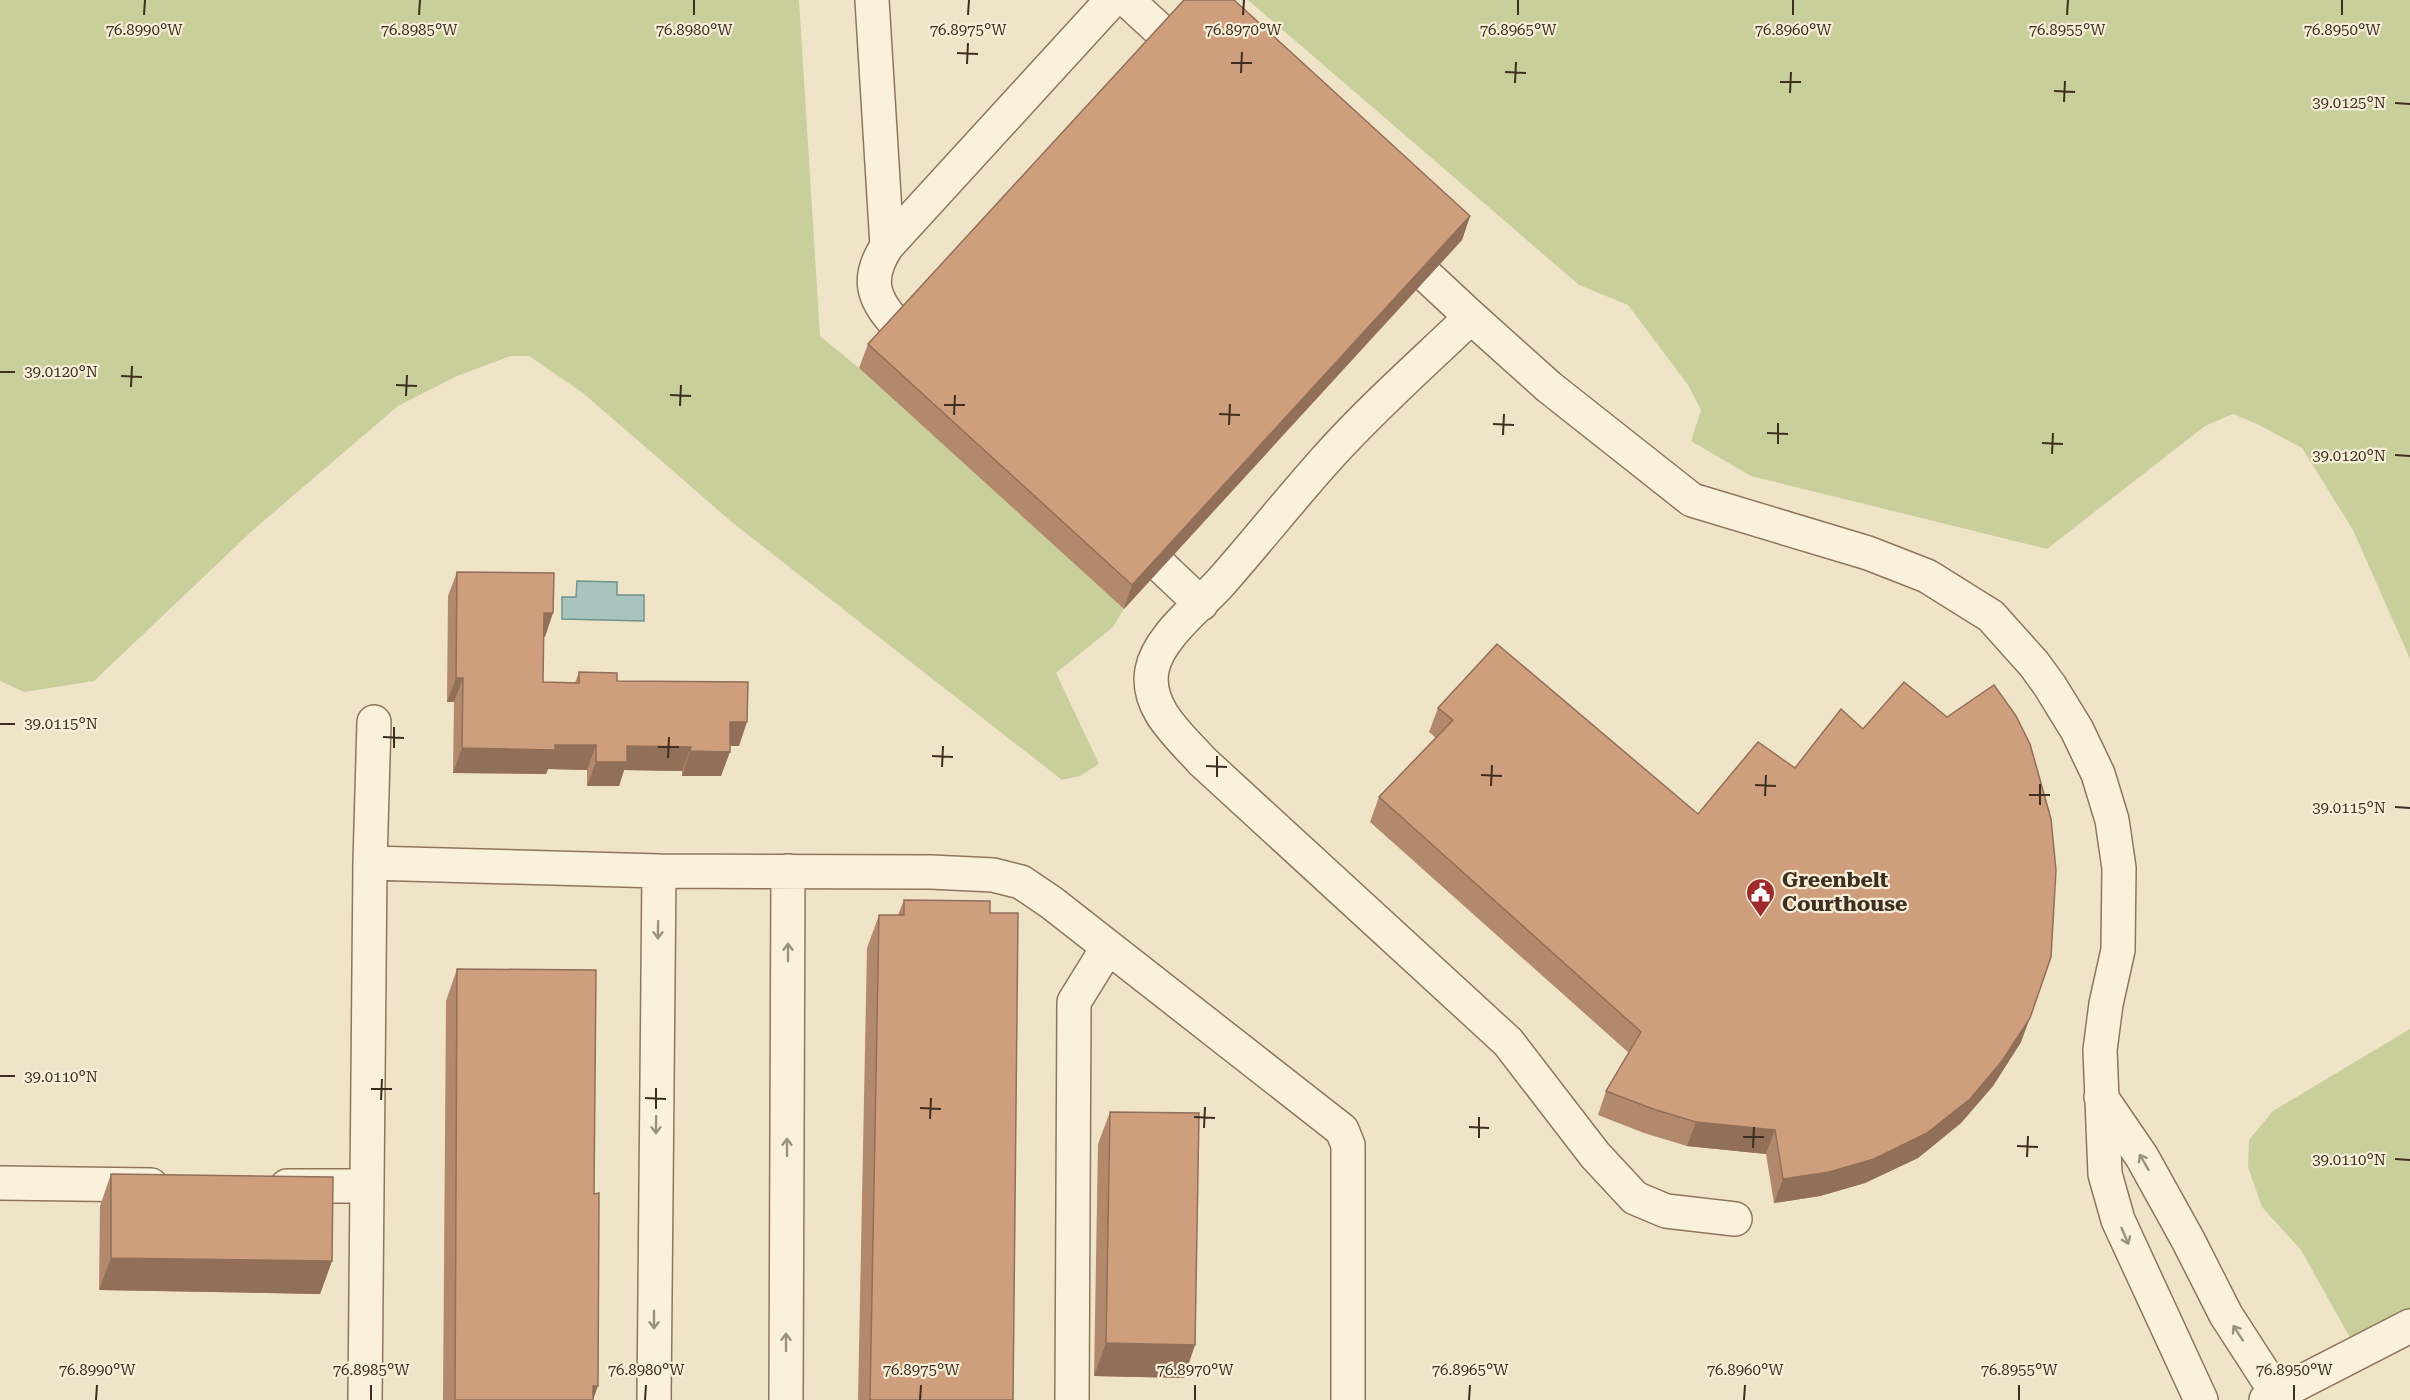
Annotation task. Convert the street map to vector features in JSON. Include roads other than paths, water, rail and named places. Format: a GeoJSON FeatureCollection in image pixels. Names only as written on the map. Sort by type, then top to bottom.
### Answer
{"type":"FeatureCollection","features":[{"type":"Feature","properties":{"kind":"street"},"geometry":{"type":"LineString","coordinates":[[872,0],[887,246]]}},
{"type":"Feature","properties":{"kind":"street"},"geometry":{"type":"LineString","coordinates":[[898,326],[887,314],[874,290],[875,268],[887,246],[1112,0]]}},
{"type":"Feature","properties":{"kind":"street"},"geometry":{"type":"LineString","coordinates":[[1127,0],[1165,35]]}},
{"type":"Feature","properties":{"kind":"street"},"geometry":{"type":"LineString","coordinates":[[1428,277],[1549,387],[1692,500],[1868,553],[1927,576],[1991,616],[2034,664],[2077,730],[2098,774],[2114,830],[2119,868],[2118,950],[2106,1004],[2100,1050],[2105,1174],[2118,1220],[2201,1400]]}},
{"type":"Feature","properties":{"kind":"street"},"geometry":{"type":"LineString","coordinates":[[1471,317],[1401,382],[1328,457],[1201,604],[1173,632],[1155,658],[1152,672],[1154,699],[1160,712],[1202,762],[1508,1042],[1595,1155],[1635,1198],[1666,1211],[1735,1219]]}},
{"type":"Feature","properties":{"kind":"street"},"geometry":{"type":"LineString","coordinates":[[1162,567],[1201,604]]}},
{"type":"Feature","properties":{"kind":"street"},"geometry":{"type":"LineString","coordinates":[[365,1400],[370,863],[374,722]]}},
{"type":"Feature","properties":{"kind":"street"},"geometry":{"type":"LineString","coordinates":[[370,863],[659,871],[993,875],[1021,882],[1052,903],[1342,1130],[1348,1145],[1348,1400]]}},
{"type":"Feature","properties":{"kind":"street"},"geometry":{"type":"LineString","coordinates":[[654,1400],[659,871]]}},
{"type":"Feature","properties":{"kind":"street"},"geometry":{"type":"LineString","coordinates":[[786,1400],[788,871]]}},
{"type":"Feature","properties":{"kind":"street"},"geometry":{"type":"LineString","coordinates":[[1072,1400],[1074,1002],[1108,947]]}},
{"type":"Feature","properties":{"kind":"street"},"geometry":{"type":"LineString","coordinates":[[2101,1097],[2142,1157],[2188,1240],[2226,1316],[2275,1398],[2410,1326]]}},
{"type":"Feature","properties":{"kind":"street"},"geometry":{"type":"LineString","coordinates":[[0,1183],[178,1185]]}},
{"type":"Feature","properties":{"kind":"street"},"geometry":{"type":"LineString","coordinates":[[261,1185],[367,1186]]}},
{"type":"Feature","properties":{"kind":"water"},"geometry":{"type":"Polygon","coordinates":[[[577,581],[617,582],[617,595],[644,595],[644,621],[562,619],[562,597],[576,597],[577,581]]]}},
{"type":"Feature","properties":{"kind":"place","name":"Greenbelt Courthouse"},"geometry":{"type":"Point","coordinates":[1761,918]}}]}
